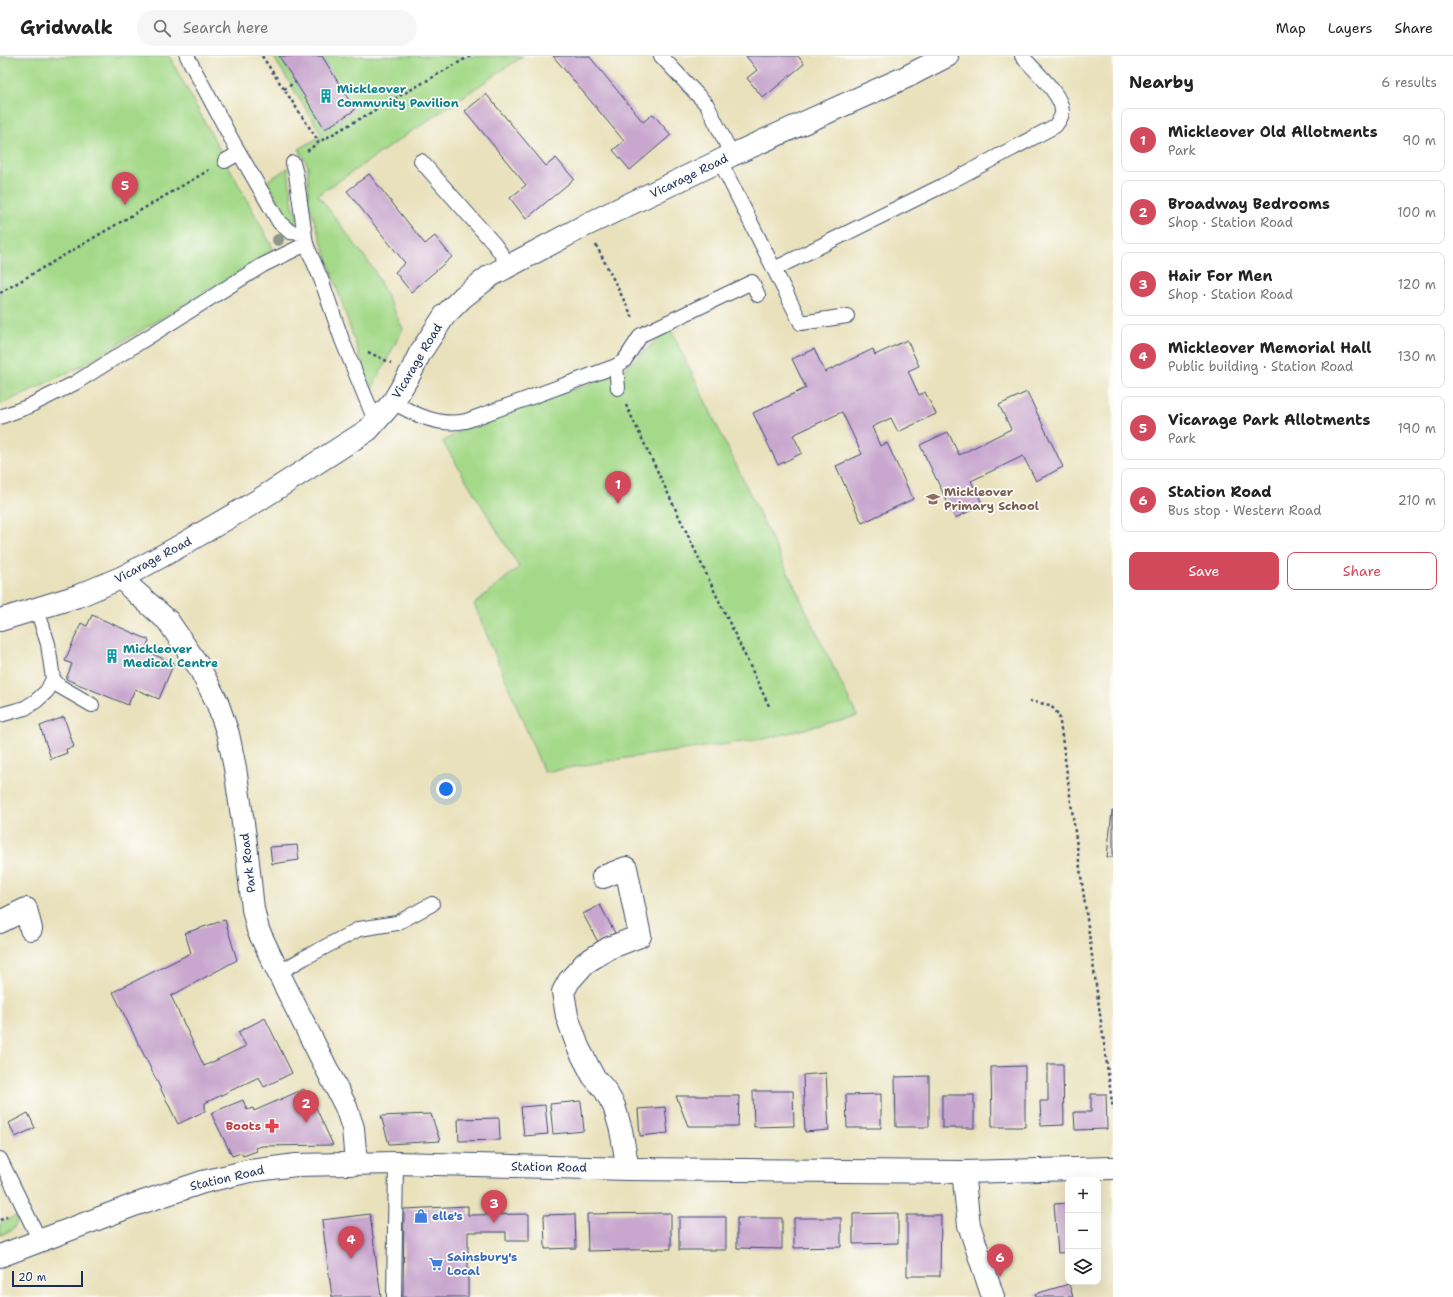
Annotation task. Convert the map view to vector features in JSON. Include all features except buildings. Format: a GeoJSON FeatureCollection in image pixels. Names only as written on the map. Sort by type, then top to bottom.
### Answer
{"type":"FeatureCollection","features":[{"type":"Feature","properties":{"kind":"street","name":"Vicarage Road"},"geometry":{"type":"LineString","coordinates":[[0,620],[78,596],[123,577],[257,501],[368,430],[376,423],[393,402],[411,372],[420,353],[445,315],[463,297],[490,276],[586,225],[726,158],[947,56]]}},
{"type":"Feature","properties":{"kind":"street","name":"Park Road"},"geometry":{"type":"LineString","coordinates":[[123,577],[131,588],[168,621],[199,667],[217,702],[228,734],[235,768],[246,844],[253,909],[258,930],[278,973],[346,1107],[353,1128],[356,1163]]}},
{"type":"Feature","properties":{"kind":"street"},"geometry":{"type":"LineString","coordinates":[[604,877],[626,868],[640,936],[608,948],[585,963],[568,981],[564,992],[567,1016],[578,1048],[593,1076],[605,1090],[614,1106],[621,1130],[628,1169]]}},
{"type":"Feature","properties":{"kind":"street"},"geometry":{"type":"LineString","coordinates":[[0,922],[26,909],[31,929]]}},
{"type":"Feature","properties":{"kind":"street","name":"Station Road"},"geometry":{"type":"LineString","coordinates":[[0,1256],[134,1205],[203,1182],[240,1172],[296,1165],[396,1163],[628,1169],[963,1172],[1113,1168]]}},
{"type":"Feature","properties":{"kind":"street"},"geometry":{"type":"LineString","coordinates":[[963,1172],[969,1225],[993,1297]]}},
{"type":"Feature","properties":{"kind":"lane"},"geometry":{"type":"LineString","coordinates":[[187,56],[239,153],[279,222],[290,232],[305,238]]}},
{"type":"Feature","properties":{"kind":"lane"},"geometry":{"type":"LineString","coordinates":[[661,56],[707,105],[726,158],[774,269],[802,323],[847,316]]}},
{"type":"Feature","properties":{"kind":"lane"},"geometry":{"type":"LineString","coordinates":[[774,269],[942,186],[1054,126],[1060,119],[1062,112],[1057,95],[1022,56]]}},
{"type":"Feature","properties":{"kind":"lane"},"geometry":{"type":"LineString","coordinates":[[225,161],[239,153]]}},
{"type":"Feature","properties":{"kind":"lane"},"geometry":{"type":"LineString","coordinates":[[421,161],[495,245],[509,265]]}},
{"type":"Feature","properties":{"kind":"lane"},"geometry":{"type":"LineString","coordinates":[[292,163],[296,174],[305,238],[342,340],[376,423]]}},
{"type":"Feature","properties":{"kind":"lane"},"geometry":{"type":"LineString","coordinates":[[0,417],[27,407],[75,383],[305,238]]}},
{"type":"Feature","properties":{"kind":"lane"},"geometry":{"type":"LineString","coordinates":[[393,402],[426,418],[456,424],[616,366],[624,361],[641,335],[752,282],[758,295]]}},
{"type":"Feature","properties":{"kind":"lane"},"geometry":{"type":"LineString","coordinates":[[616,366],[618,388]]}},
{"type":"Feature","properties":{"kind":"lane"},"geometry":{"type":"LineString","coordinates":[[37,609],[48,644],[53,679],[59,686],[92,705]]}},
{"type":"Feature","properties":{"kind":"lane"},"geometry":{"type":"LineString","coordinates":[[0,715],[25,708],[36,701],[47,691],[53,679]]}},
{"type":"Feature","properties":{"kind":"lane"},"geometry":{"type":"LineString","coordinates":[[278,973],[359,929],[397,923],[432,904]]}},
{"type":"Feature","properties":{"kind":"lane"},"geometry":{"type":"LineString","coordinates":[[0,1159],[40,1241]]}},
{"type":"Feature","properties":{"kind":"lane"},"geometry":{"type":"LineString","coordinates":[[394,1297],[396,1163]]}},
{"type":"Feature","properties":{"kind":"path"},"geometry":{"type":"LineString","coordinates":[[262,56],[319,142]]}},
{"type":"Feature","properties":{"kind":"path"},"geometry":{"type":"LineString","coordinates":[[292,163],[319,142],[470,56]]}},
{"type":"Feature","properties":{"kind":"path"},"geometry":{"type":"LineString","coordinates":[[284,89],[296,82]]}},
{"type":"Feature","properties":{"kind":"path"},"geometry":{"type":"LineString","coordinates":[[0,293],[225,161]]}},
{"type":"Feature","properties":{"kind":"path"},"geometry":{"type":"LineString","coordinates":[[586,225],[641,335]]}},
{"type":"Feature","properties":{"kind":"path"},"geometry":{"type":"LineString","coordinates":[[342,340],[411,372]]}},
{"type":"Feature","properties":{"kind":"path"},"geometry":{"type":"LineString","coordinates":[[618,388],[769,706]]}},
{"type":"Feature","properties":{"kind":"path"},"geometry":{"type":"LineString","coordinates":[[1029,701],[1050,705],[1059,715],[1113,1109]]}},
{"type":"Feature","properties":{"kind":"green space"},"geometry":{"type":"Polygon","coordinates":[[[0,56],[169,56],[274,250],[84,365],[0,405],[0,56]]]}},
{"type":"Feature","properties":{"kind":"green space"},"geometry":{"type":"Polygon","coordinates":[[[273,56],[523,56],[318,195],[373,268],[403,329],[371,390],[308,201],[308,166],[299,149],[322,135],[273,56]]]}},
{"type":"Feature","properties":{"kind":"green space"},"geometry":{"type":"Polygon","coordinates":[[[288,168],[292,202],[298,219],[295,224],[289,222],[267,181],[288,168]]]}},
{"type":"Feature","properties":{"kind":"green space"},"geometry":{"type":"Polygon","coordinates":[[[670,328],[857,716],[764,739],[626,758],[544,772],[474,604],[519,567],[443,442],[467,426],[621,373],[670,328]]]}},
{"type":"Feature","properties":{"kind":"green space"},"geometry":{"type":"Polygon","coordinates":[[[18,1215],[15,1226],[0,1235],[0,1223],[18,1215]]]}},
{"type":"Feature","properties":{"kind":"place","name":"Mickleover Community Pavilion"},"geometry":{"type":"Point","coordinates":[326,96]}},
{"type":"Feature","properties":{"kind":"place","name":"Vicarage Park Allotments"},"geometry":{"type":"Point","coordinates":[125,205]}},
{"type":"Feature","properties":{"kind":"place","name":"Mickleover Primary School"},"geometry":{"type":"Point","coordinates":[933,499]}},
{"type":"Feature","properties":{"kind":"place","name":"Mickleover Old Allotments"},"geometry":{"type":"Point","coordinates":[618,504]}},
{"type":"Feature","properties":{"kind":"place","name":"Mickleover Medical Centre"},"geometry":{"type":"Point","coordinates":[112,656]}},
{"type":"Feature","properties":{"kind":"place","name":"Broadway Bedrooms"},"geometry":{"type":"Point","coordinates":[306,1123]}},
{"type":"Feature","properties":{"kind":"place","name":"Boots"},"geometry":{"type":"Point","coordinates":[272,1126]}},
{"type":"Feature","properties":{"kind":"place","name":"elle's"},"geometry":{"type":"Point","coordinates":[421,1216]}},
{"type":"Feature","properties":{"kind":"place","name":"Hair For Men"},"geometry":{"type":"Point","coordinates":[494,1223]}},
{"type":"Feature","properties":{"kind":"place","name":"Mickleover Memorial Hall"},"geometry":{"type":"Point","coordinates":[351,1259]}},
{"type":"Feature","properties":{"kind":"place","name":"Sainsbury's Local"},"geometry":{"type":"Point","coordinates":[436,1264]}},
{"type":"Feature","properties":{"kind":"place","name":"Station Road"},"geometry":{"type":"Point","coordinates":[1000,1277]}}]}
